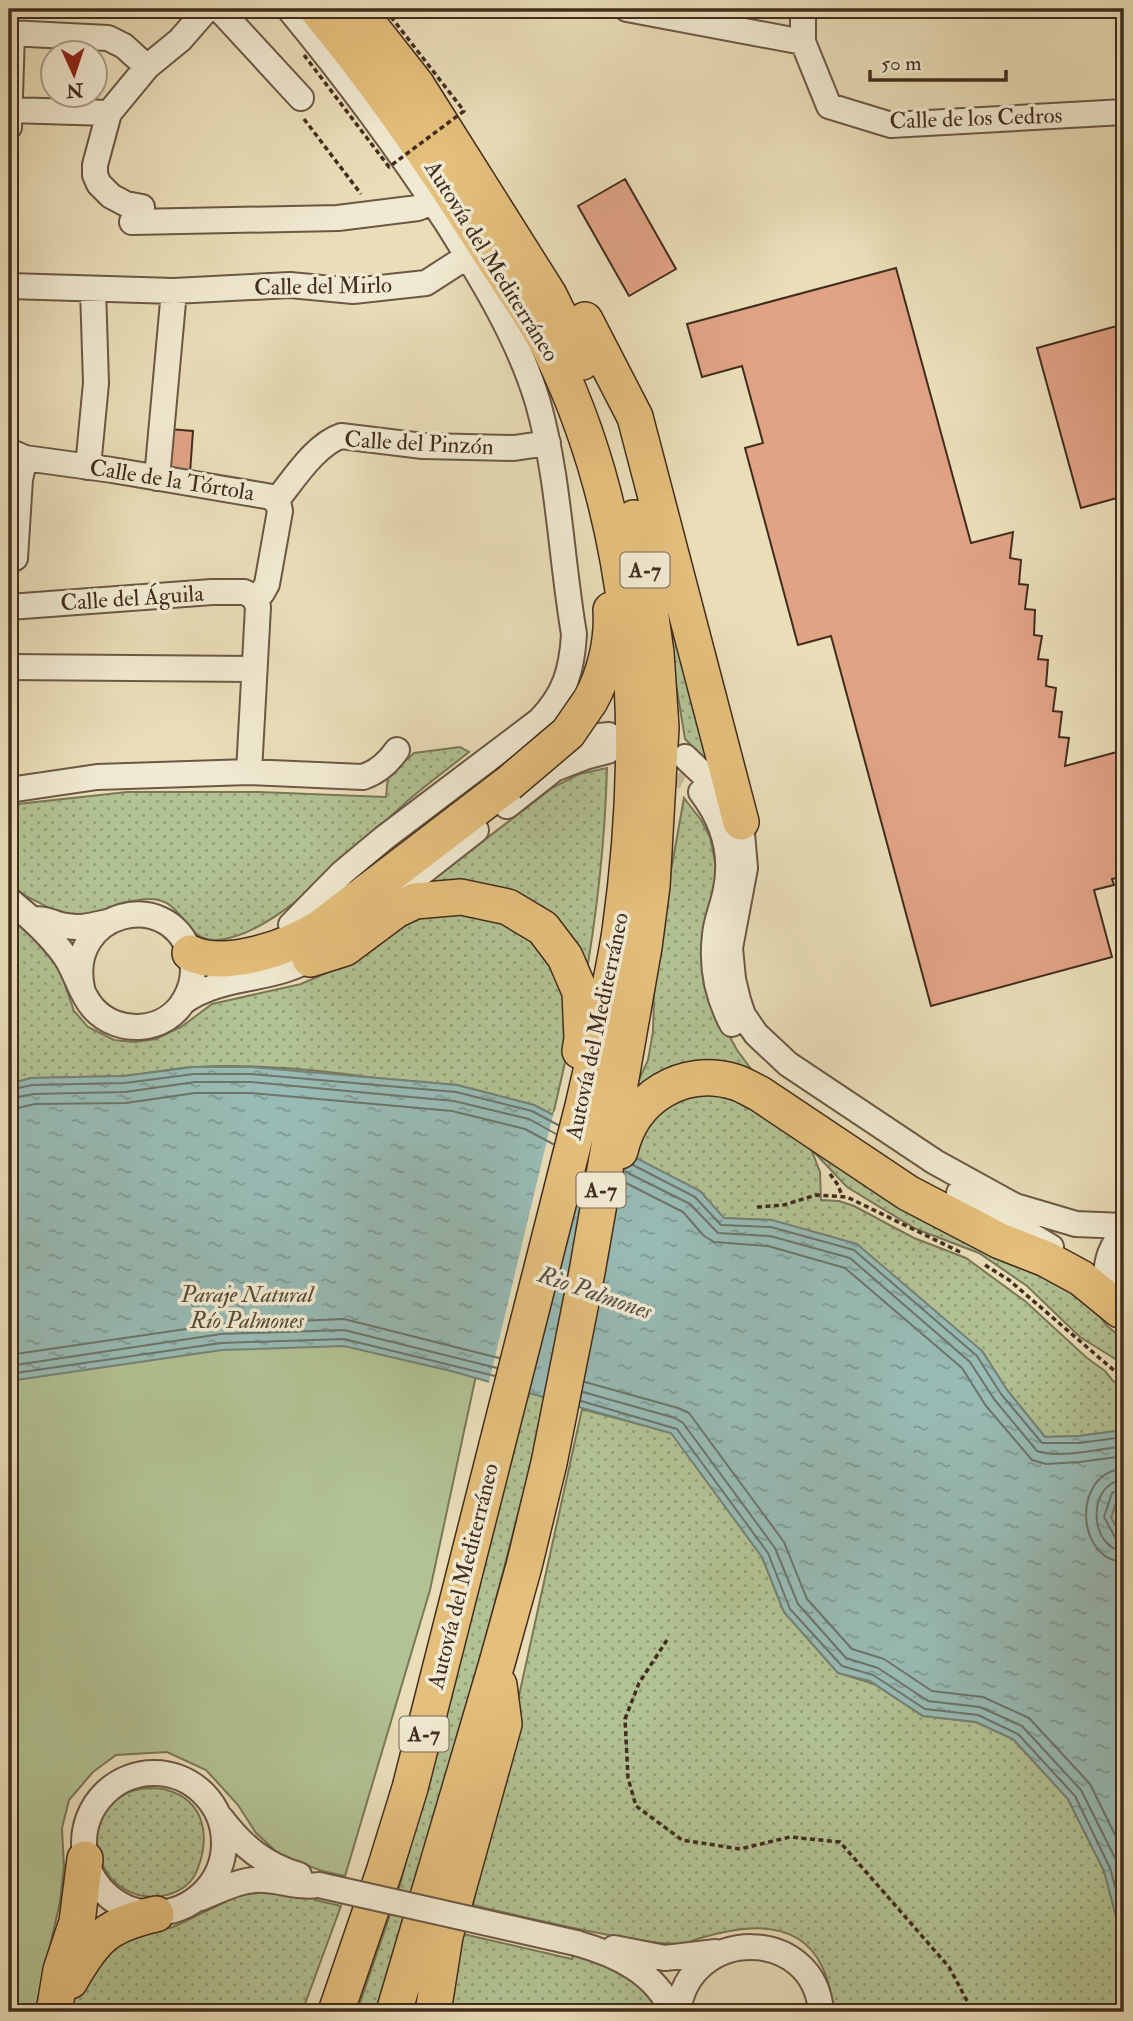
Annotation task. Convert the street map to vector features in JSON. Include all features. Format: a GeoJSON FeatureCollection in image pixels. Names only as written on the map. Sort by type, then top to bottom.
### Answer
{"type":"FeatureCollection","features":[{"type":"Feature","properties":{"kind":"highway","name":"Autovía del Mediterráneo"},"geometry":{"type":"LineString","coordinates":[[317,9],[360,61],[446,181],[552,352],[582,427],[607,503],[624,591],[633,705],[629,845],[620,931],[608,996],[610,1110]]}},
{"type":"Feature","properties":{"kind":"highway","name":"Autovía del Mediterráneo"},"geometry":{"type":"LineString","coordinates":[[336,2012],[384,1872],[413,1775],[494,1451],[610,1110],[644,947],[652,886],[660,715],[656,653],[645,574],[629,495],[607,426],[581,359],[548,295],[416,84],[357,9]]}},
{"type":"Feature","properties":{"kind":"highway"},"geometry":{"type":"LineString","coordinates":[[416,84],[443,97],[498,175],[570,291],[635,417],[741,822]]}},
{"type":"Feature","properties":{"kind":"highway"},"geometry":{"type":"LineString","coordinates":[[187,948],[202,960],[223,959],[255,954],[302,939],[508,784],[568,733],[590,701],[603,673],[610,635],[612,614],[608,573],[599,528],[607,503]]}},
{"type":"Feature","properties":{"kind":"highway"},"geometry":{"type":"LineString","coordinates":[[310,959],[345,948],[396,910],[415,901],[461,897],[508,907],[543,928],[565,957],[580,992],[582,1039],[575,1079],[610,1110],[650,1097],[677,1083],[706,1079],[735,1082],[760,1094],[908,1193],[1000,1241],[1046,1259],[1081,1278],[1117,1304]]}},
{"type":"Feature","properties":{"kind":"highway","name":"A-7"},"geometry":{"type":"LineString","coordinates":[[394,2012],[496,1663],[549,1463],[587,1272],[606,1226],[623,1138],[610,1110]]}},
{"type":"Feature","properties":{"kind":"highway"},"geometry":{"type":"LineString","coordinates":[[433,2012],[446,1936],[504,1724],[496,1663]]}},
{"type":"Feature","properties":{"kind":"highway"},"geometry":{"type":"LineString","coordinates":[[417,2012],[460,1837],[458,1792]]}},
{"type":"Feature","properties":{"kind":"highway"},"geometry":{"type":"LineString","coordinates":[[54,2012],[61,1970],[77,1922],[85,1859]]}},
{"type":"Feature","properties":{"kind":"highway"},"geometry":{"type":"LineString","coordinates":[[317,2012],[338,1961],[384,1872]]}},
{"type":"Feature","properties":{"kind":"highway"},"geometry":{"type":"LineString","coordinates":[[66,2012],[70,1981],[105,1932],[125,1921],[156,1913]]}},
{"type":"Feature","properties":{"kind":"street"},"geometry":{"type":"LineString","coordinates":[[207,9],[180,40],[147,67],[109,113],[94,164],[99,184],[111,196],[126,204],[137,215],[338,218],[418,208],[432,202]]}},
{"type":"Feature","properties":{"kind":"street"},"geometry":{"type":"LineString","coordinates":[[219,9],[301,98]]}},
{"type":"Feature","properties":{"kind":"street"},"geometry":{"type":"LineString","coordinates":[[289,9],[352,87],[468,256],[521,358],[537,401],[548,443],[574,634],[573,658],[556,703],[540,720],[384,838],[342,873],[291,925]]}},
{"type":"Feature","properties":{"kind":"street"},"geometry":{"type":"LineString","coordinates":[[627,9],[803,42],[803,9]]}},
{"type":"Feature","properties":{"kind":"street"},"geometry":{"type":"LineString","coordinates":[[9,127],[10,33],[108,38],[124,46],[147,67]]}},
{"type":"Feature","properties":{"kind":"street","name":"Calle de los Cedros"},"geometry":{"type":"LineString","coordinates":[[803,42],[829,106],[891,125],[1124,112]]}},
{"type":"Feature","properties":{"kind":"street"},"geometry":{"type":"LineString","coordinates":[[9,110],[109,113]]}},
{"type":"Feature","properties":{"kind":"street","name":"Calle del Mirlo"},"geometry":{"type":"LineString","coordinates":[[9,286],[174,291],[290,285],[353,291],[426,283],[468,256]]}},
{"type":"Feature","properties":{"kind":"street"},"geometry":{"type":"LineString","coordinates":[[88,467],[96,383],[93,290]]}},
{"type":"Feature","properties":{"kind":"street"},"geometry":{"type":"LineString","coordinates":[[157,478],[174,291]]}},
{"type":"Feature","properties":{"kind":"street","name":"Calle del Pinzón"},"geometry":{"type":"LineString","coordinates":[[276,500],[320,447],[341,436],[423,446],[514,448],[548,443]]}},
{"type":"Feature","properties":{"kind":"street"},"geometry":{"type":"LineString","coordinates":[[15,558],[20,480],[17,455]]}},
{"type":"Feature","properties":{"kind":"street","name":"Calle de la Tórtola"},"geometry":{"type":"LineString","coordinates":[[17,455],[266,495],[276,500],[280,511],[267,584],[262,593],[254,597]]}},
{"type":"Feature","properties":{"kind":"street","name":"Calle del Águila"},"geometry":{"type":"LineString","coordinates":[[9,607],[212,592],[244,592],[254,597]]}},
{"type":"Feature","properties":{"kind":"street"},"geometry":{"type":"LineString","coordinates":[[249,772],[258,607],[254,597]]}},
{"type":"Feature","properties":{"kind":"street"},"geometry":{"type":"LineString","coordinates":[[9,667],[254,669]]}},
{"type":"Feature","properties":{"kind":"street"},"geometry":{"type":"LineString","coordinates":[[9,900],[34,920],[66,958],[95,1010],[116,1024],[128,1027],[153,1025],[165,1020],[183,1002],[208,987],[260,978],[310,959],[554,769],[586,757],[608,743],[553,741],[531,748],[481,776],[291,925],[247,944],[221,949],[187,948]]}},
{"type":"Feature","properties":{"kind":"street"},"geometry":{"type":"LineString","coordinates":[[9,790],[97,777],[249,772],[363,777],[374,773],[397,750]]}},
{"type":"Feature","properties":{"kind":"street"},"geometry":{"type":"LineString","coordinates":[[1117,1304],[1095,1274],[940,1181],[780,1077],[759,1061],[744,1044],[725,1011],[714,973],[715,934],[727,879],[728,853],[716,813],[685,767],[722,792],[741,822],[745,868],[730,948],[733,979],[743,1015],[769,1048],[788,1064],[935,1162],[1015,1206],[1076,1224],[1124,1226]]}},
{"type":"Feature","properties":{"kind":"street"},"geometry":{"type":"LineString","coordinates":[[34,920],[41,918],[69,927],[82,927],[131,914],[156,918],[167,924],[187,948],[192,978],[183,1002]]}},
{"type":"Feature","properties":{"kind":"street"},"geometry":{"type":"LineString","coordinates":[[82,988],[79,976],[83,951],[97,930],[107,922]]}},
{"type":"Feature","properties":{"kind":"street"},"geometry":{"type":"LineString","coordinates":[[1117,1304],[1107,1263],[1111,1251],[1124,1233]]}},
{"type":"Feature","properties":{"kind":"street"},"geometry":{"type":"LineString","coordinates":[[319,1885],[309,1878],[282,1870],[260,1859],[242,1844],[202,1792],[178,1777],[151,1773],[124,1779],[102,1795],[87,1819],[83,1846],[85,1859],[96,1884],[116,1903],[129,1909],[170,1912],[223,1889],[261,1879],[307,1887],[319,1885],[603,1950],[649,1977],[672,2012]]}},
{"type":"Feature","properties":{"kind":"street"},"geometry":{"type":"LineString","coordinates":[[195,1900],[214,1881],[220,1868],[224,1841],[218,1814]]}},
{"type":"Feature","properties":{"kind":"street"},"geometry":{"type":"LineString","coordinates":[[603,1950],[614,1948],[665,1958],[752,1946],[779,1953],[792,1960],[811,1980],[821,2012]]}},
{"type":"Feature","properties":{"kind":"street"},"geometry":{"type":"LineString","coordinates":[[678,2012],[684,1989],[691,1977],[700,1966],[724,1951]]}},
{"type":"Feature","properties":{"kind":"path"},"geometry":{"type":"LineString","coordinates":[[304,55],[389,167],[464,111],[385,9]]}},
{"type":"Feature","properties":{"kind":"path"},"geometry":{"type":"LineString","coordinates":[[301,98],[300,114],[367,201],[371,214]]}},
{"type":"Feature","properties":{"kind":"path"},"geometry":{"type":"LineString","coordinates":[[757,1207],[785,1205],[816,1195],[847,1197],[967,1256]]}},
{"type":"Feature","properties":{"kind":"path"},"geometry":{"type":"LineString","coordinates":[[977,1261],[1009,1280],[1124,1379]]}},
{"type":"Feature","properties":{"kind":"path"},"geometry":{"type":"LineString","coordinates":[[667,1640],[639,1683],[625,1720],[628,1778],[636,1806],[682,1840],[740,1849],[790,1837],[840,1842],[949,1968],[973,2012]]}},
{"type":"Feature","properties":{"kind":"green space"},"geometry":{"type":"Polygon","coordinates":[[[653,543],[716,770],[685,739],[653,543]]]}},
{"type":"Feature","properties":{"kind":"green space"},"geometry":{"type":"Polygon","coordinates":[[[460,747],[469,752],[411,798],[319,882],[293,904],[241,935],[217,940],[205,938],[188,926],[175,909],[155,899],[123,903],[88,916],[65,914],[22,893],[14,884],[11,874],[8,851],[9,805],[127,792],[259,792],[386,797],[388,776],[414,753],[460,747]]]}},
{"type":"Feature","properties":{"kind":"green space"},"geometry":{"type":"Polygon","coordinates":[[[607,768],[600,878],[584,987],[568,944],[421,889],[552,788],[579,774],[607,768]]]}},
{"type":"Feature","properties":{"kind":"green space"},"geometry":{"type":"Polygon","coordinates":[[[684,798],[710,837],[716,866],[724,1026],[754,1073],[632,1095],[648,1060],[653,1032],[655,960],[684,798]]]}},
{"type":"Feature","properties":{"kind":"green space"},"geometry":{"type":"Polygon","coordinates":[[[447,907],[507,917],[563,973],[567,1054],[553,1115],[534,1105],[450,1090],[322,1071],[280,1068],[195,1067],[126,1076],[52,1078],[9,1084],[9,911],[60,970],[74,1011],[88,1027],[114,1040],[135,1042],[156,1039],[181,1027],[212,1004],[301,984],[336,969],[381,930],[447,907]]]}},
{"type":"Feature","properties":{"kind":"green space","name":"Paraje Natural Río Palmones"},"geometry":{"type":"Polygon","coordinates":[[[193,1067],[251,1067],[457,1085],[534,1105],[430,1590],[345,1876],[322,1871],[280,1855],[256,1833],[238,1805],[206,1770],[167,1752],[116,1755],[93,1772],[69,1800],[62,1828],[64,1867],[60,1902],[35,2012],[9,2012],[9,1084],[31,1078],[124,1076],[193,1067]]]}},
{"type":"Feature","properties":{"kind":"green space"},"geometry":{"type":"Polygon","coordinates":[[[725,1090],[1051,1275],[1094,1308],[1106,1325],[1124,1340],[1124,1359],[1117,1360],[1080,1337],[1027,1286],[979,1253],[916,1229],[847,1187],[811,1149],[820,1172],[821,1200],[839,1201],[854,1206],[914,1238],[966,1258],[1025,1301],[1114,1382],[1124,1385],[1124,1430],[1045,1437],[1007,1390],[982,1351],[772,1220],[723,1218],[700,1191],[631,1156],[641,1121],[674,1093],[725,1090]]]}},
{"type":"Feature","properties":{"kind":"green space"},"geometry":{"type":"Polygon","coordinates":[[[526,1392],[545,1397],[532,1460],[444,1799],[381,2012],[357,2012],[400,1885],[526,1392]]]}},
{"type":"Feature","properties":{"kind":"green space"},"geometry":{"type":"Polygon","coordinates":[[[582,1409],[672,1433],[762,1557],[784,1612],[838,1673],[874,1684],[923,1716],[976,1722],[1013,1739],[1068,1799],[1104,1871],[1124,1946],[1124,2012],[833,2012],[828,1980],[819,1961],[806,1945],[786,1933],[751,1928],[715,1934],[681,1944],[661,1943],[575,1928],[473,1905],[582,1409]]]}},
{"type":"Feature","properties":{"kind":"green space"},"geometry":{"type":"Polygon","coordinates":[[[1124,1495],[1124,1540],[1111,1518],[1118,1496],[1124,1495]]]}},
{"type":"Feature","properties":{"kind":"green space"},"geometry":{"type":"Polygon","coordinates":[[[159,1788],[180,1795],[190,1802],[201,1821],[204,1844],[196,1873],[186,1886],[167,1895],[144,1896],[125,1889],[110,1877],[101,1861],[97,1842],[99,1824],[108,1807],[127,1793],[159,1788]]]}},
{"type":"Feature","properties":{"kind":"green space"},"geometry":{"type":"Polygon","coordinates":[[[279,1888],[316,1896],[315,1900],[341,1906],[302,2012],[73,2012],[74,1997],[108,1942],[173,1927],[248,1891],[279,1888]]]}},
{"type":"Feature","properties":{"kind":"green space"},"geometry":{"type":"Polygon","coordinates":[[[463,1934],[572,1959],[574,1954],[598,1960],[639,1980],[661,2012],[446,2012],[463,1934]]]}},
{"type":"Feature","properties":{"kind":"water","name":"Rio Palmones"},"geometry":{"type":"Polygon","coordinates":[[[193,1067],[251,1067],[457,1085],[534,1105],[700,1191],[724,1218],[772,1220],[857,1244],[982,1351],[1007,1390],[1045,1437],[1124,1430],[1124,1495],[1118,1496],[1111,1518],[1124,1540],[1124,1946],[1104,1871],[1068,1799],[1013,1739],[976,1722],[923,1716],[870,1681],[838,1673],[784,1612],[762,1557],[671,1433],[451,1371],[344,1346],[222,1350],[9,1381],[9,1084],[31,1078],[124,1076],[193,1067]]]}},
{"type":"Feature","properties":{"kind":"pier"},"geometry":{"type":"Polygon","coordinates":[[[554,1111],[591,1131],[525,1396],[488,1386],[554,1111]]]}},
{"type":"Feature","properties":{"kind":"building"},"geometry":{"type":"Polygon","coordinates":[[[625,179],[676,269],[629,296],[578,206],[625,179]]]}},
{"type":"Feature","properties":{"kind":"building"},"geometry":{"type":"Polygon","coordinates":[[[896,268],[971,543],[1013,532],[1010,558],[1021,560],[1019,584],[1028,585],[1025,609],[1035,610],[1034,635],[1042,636],[1038,659],[1048,660],[1046,686],[1056,688],[1053,711],[1062,712],[1059,737],[1069,738],[1065,766],[1124,750],[1124,876],[1112,879],[1114,885],[1094,890],[1112,957],[931,1006],[831,636],[798,645],[745,448],[763,443],[742,366],[702,377],[687,324],[896,268]]]}},
{"type":"Feature","properties":{"kind":"building"},"geometry":{"type":"Polygon","coordinates":[[[1124,324],[1124,496],[1081,508],[1037,348],[1124,324]]]}},
{"type":"Feature","properties":{"kind":"building"},"geometry":{"type":"Polygon","coordinates":[[[169,429],[193,431],[190,473],[165,471],[169,429]]]}},
{"type":"Feature","properties":{"kind":"tunnel"},"geometry":{"type":"LineString","coordinates":[[646,759],[685,778]]}}]}
